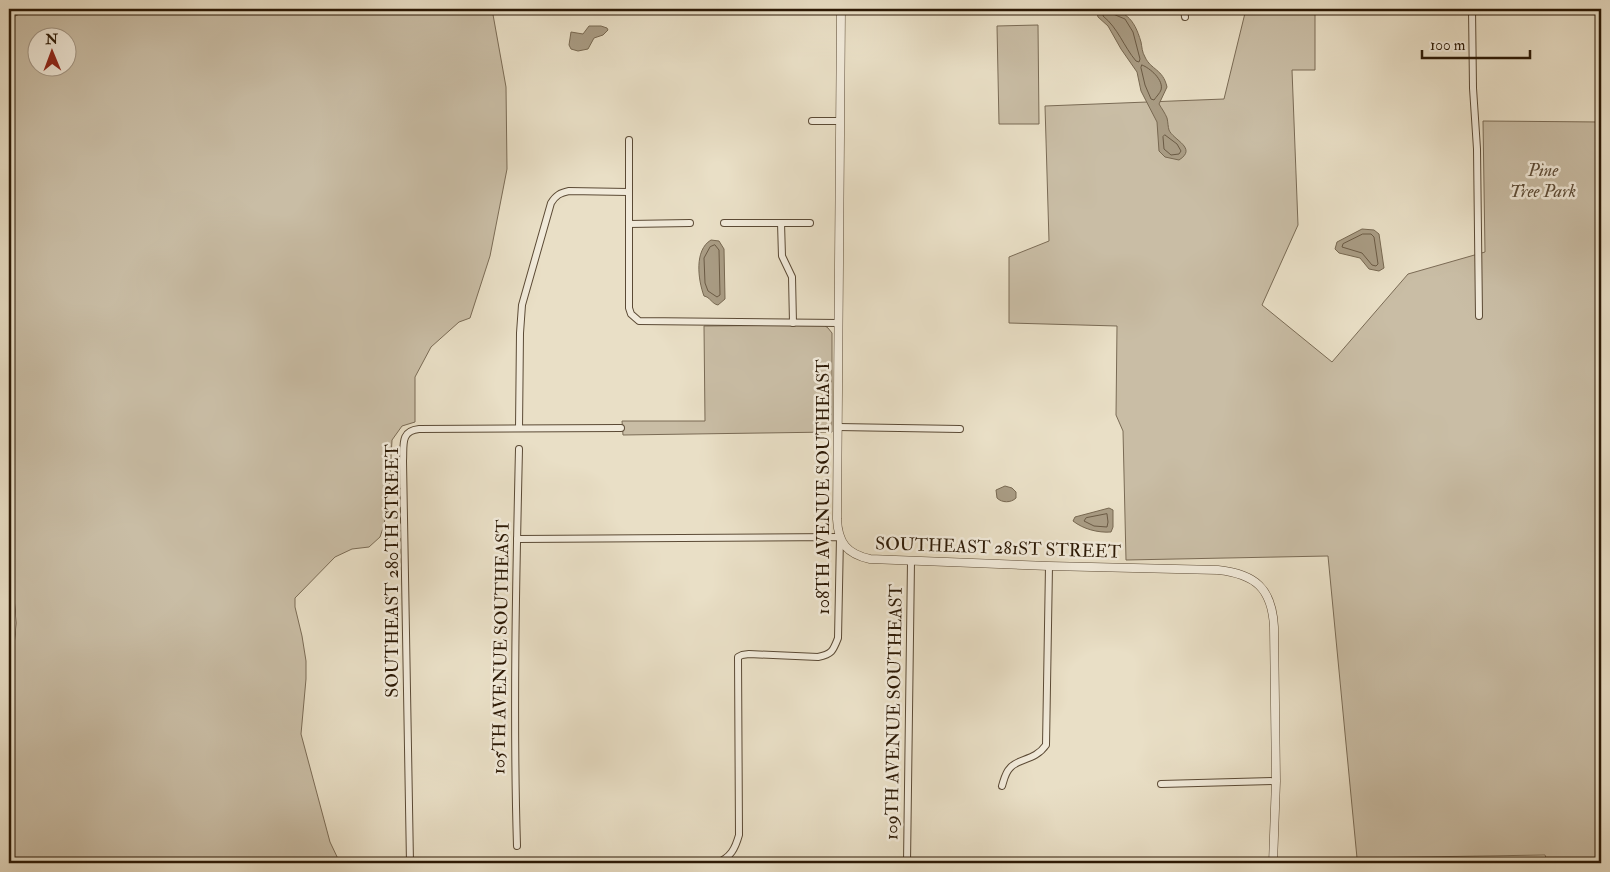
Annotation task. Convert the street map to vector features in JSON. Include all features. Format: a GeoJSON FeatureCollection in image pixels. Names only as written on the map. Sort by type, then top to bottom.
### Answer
{"type":"FeatureCollection","features":[{"type":"Feature","properties":{"kind":"street"},"geometry":{"type":"LineString","coordinates":[[604,9],[636,9]]}},
{"type":"Feature","properties":{"kind":"street","name":"108TH AVENUE SOUTHEAST"},"geometry":{"type":"LineString","coordinates":[[716,863],[726,860],[735,849],[739,835],[738,657],[749,654],[818,657],[826,655],[833,650],[838,638],[840,537],[837,519],[841,9]]}},
{"type":"Feature","properties":{"kind":"street"},"geometry":{"type":"LineString","coordinates":[[1184,9],[1185,17]]}},
{"type":"Feature","properties":{"kind":"street"},"geometry":{"type":"LineString","coordinates":[[1472,9],[1480,316]]}},
{"type":"Feature","properties":{"kind":"street"},"geometry":{"type":"LineString","coordinates":[[812,122],[840,121]]}},
{"type":"Feature","properties":{"kind":"street"},"geometry":{"type":"LineString","coordinates":[[629,140],[629,308],[631,314],[639,321],[839,323]]}},
{"type":"Feature","properties":{"kind":"street"},"geometry":{"type":"LineString","coordinates":[[519,428],[522,305],[551,203],[555,196],[569,191],[628,192]]}},
{"type":"Feature","properties":{"kind":"street"},"geometry":{"type":"LineString","coordinates":[[628,224],[690,223]]}},
{"type":"Feature","properties":{"kind":"street"},"geometry":{"type":"LineString","coordinates":[[724,223],[810,223]]}},
{"type":"Feature","properties":{"kind":"street"},"geometry":{"type":"LineString","coordinates":[[781,223],[782,256],[792,277],[793,323]]}},
{"type":"Feature","properties":{"kind":"street"},"geometry":{"type":"LineString","coordinates":[[838,427],[960,429]]}},
{"type":"Feature","properties":{"kind":"street","name":"SOUTHEAST 280TH STREET"},"geometry":{"type":"LineString","coordinates":[[410,863],[404,439],[410,430],[420,429],[621,428]]}},
{"type":"Feature","properties":{"kind":"street","name":"105TH AVENUE SOUTHEAST"},"geometry":{"type":"LineString","coordinates":[[517,846],[515,771],[519,449]]}},
{"type":"Feature","properties":{"kind":"street"},"geometry":{"type":"LineString","coordinates":[[517,539],[840,537]]}},
{"type":"Feature","properties":{"kind":"street","name":"SOUTHEAST 281ST STREET"},"geometry":{"type":"LineString","coordinates":[[840,537],[845,547],[859,556],[870,559],[1218,570],[1244,574],[1254,580],[1267,596],[1272,608],[1274,627],[1276,781]]}},
{"type":"Feature","properties":{"kind":"street","name":"109TH AVENUE SOUTHEAST"},"geometry":{"type":"LineString","coordinates":[[907,863],[911,561]]}},
{"type":"Feature","properties":{"kind":"street"},"geometry":{"type":"LineString","coordinates":[[1002,786],[1011,766],[1040,753],[1046,745],[1049,566]]}},
{"type":"Feature","properties":{"kind":"street"},"geometry":{"type":"LineString","coordinates":[[9,583],[12,628],[9,658]]}},
{"type":"Feature","properties":{"kind":"street"},"geometry":{"type":"LineString","coordinates":[[1161,784],[1276,781],[1273,863]]}},
{"type":"Feature","properties":{"kind":"green space"},"geometry":{"type":"Polygon","coordinates":[[[30,9],[492,9],[506,87],[507,169],[490,256],[470,318],[459,322],[431,347],[415,377],[415,422],[402,426],[392,440],[389,492],[384,525],[380,537],[369,547],[352,549],[335,557],[295,598],[295,607],[306,661],[301,734],[330,842],[340,863],[9,863],[9,19],[30,9]]]}},
{"type":"Feature","properties":{"kind":"green space","name":"Pine Tree Park"},"geometry":{"type":"Polygon","coordinates":[[[1246,9],[1315,9],[1315,70],[1292,70],[1298,225],[1262,305],[1332,362],[1408,274],[1485,252],[1483,121],[1601,122],[1601,863],[1548,863],[1545,855],[1357,858],[1328,556],[1126,560],[1123,431],[1116,415],[1117,326],[1009,323],[1009,257],[1049,241],[1045,106],[1224,99],[1246,9]]]}},
{"type":"Feature","properties":{"kind":"green space"},"geometry":{"type":"Polygon","coordinates":[[[1038,25],[1039,124],[999,124],[997,26],[1038,25]]]}},
{"type":"Feature","properties":{"kind":"green space"},"geometry":{"type":"Polygon","coordinates":[[[824,325],[832,333],[832,432],[623,435],[622,421],[705,421],[704,326],[824,325]]]}},
{"type":"Feature","properties":{"kind":"water"},"geometry":{"type":"Polygon","coordinates":[[[1100,9],[1109,9],[1122,13],[1132,21],[1145,57],[1150,65],[1163,77],[1167,87],[1159,104],[1167,118],[1171,134],[1185,148],[1184,156],[1179,160],[1165,157],[1159,151],[1157,122],[1141,91],[1137,72],[1108,26],[1098,17],[1097,13],[1100,9]]]}},
{"type":"Feature","properties":{"kind":"water"},"geometry":{"type":"Polygon","coordinates":[[[589,26],[601,26],[608,30],[603,35],[594,38],[588,49],[578,51],[571,49],[569,45],[571,32],[583,34],[589,26]]]}},
{"type":"Feature","properties":{"kind":"water"},"geometry":{"type":"Polygon","coordinates":[[[1362,229],[1374,230],[1379,234],[1384,268],[1379,271],[1369,269],[1360,258],[1339,253],[1335,249],[1337,242],[1362,229]]]}},
{"type":"Feature","properties":{"kind":"water"},"geometry":{"type":"Polygon","coordinates":[[[711,240],[719,241],[724,249],[725,299],[718,305],[704,296],[699,274],[702,251],[711,240]]]}},
{"type":"Feature","properties":{"kind":"water"},"geometry":{"type":"Polygon","coordinates":[[[1005,486],[1012,488],[1016,492],[1014,500],[1004,502],[997,498],[996,490],[1005,486]]]}},
{"type":"Feature","properties":{"kind":"water"},"geometry":{"type":"Polygon","coordinates":[[[1109,508],[1113,510],[1113,527],[1111,532],[1091,530],[1073,521],[1075,517],[1109,508]]]}}]}
